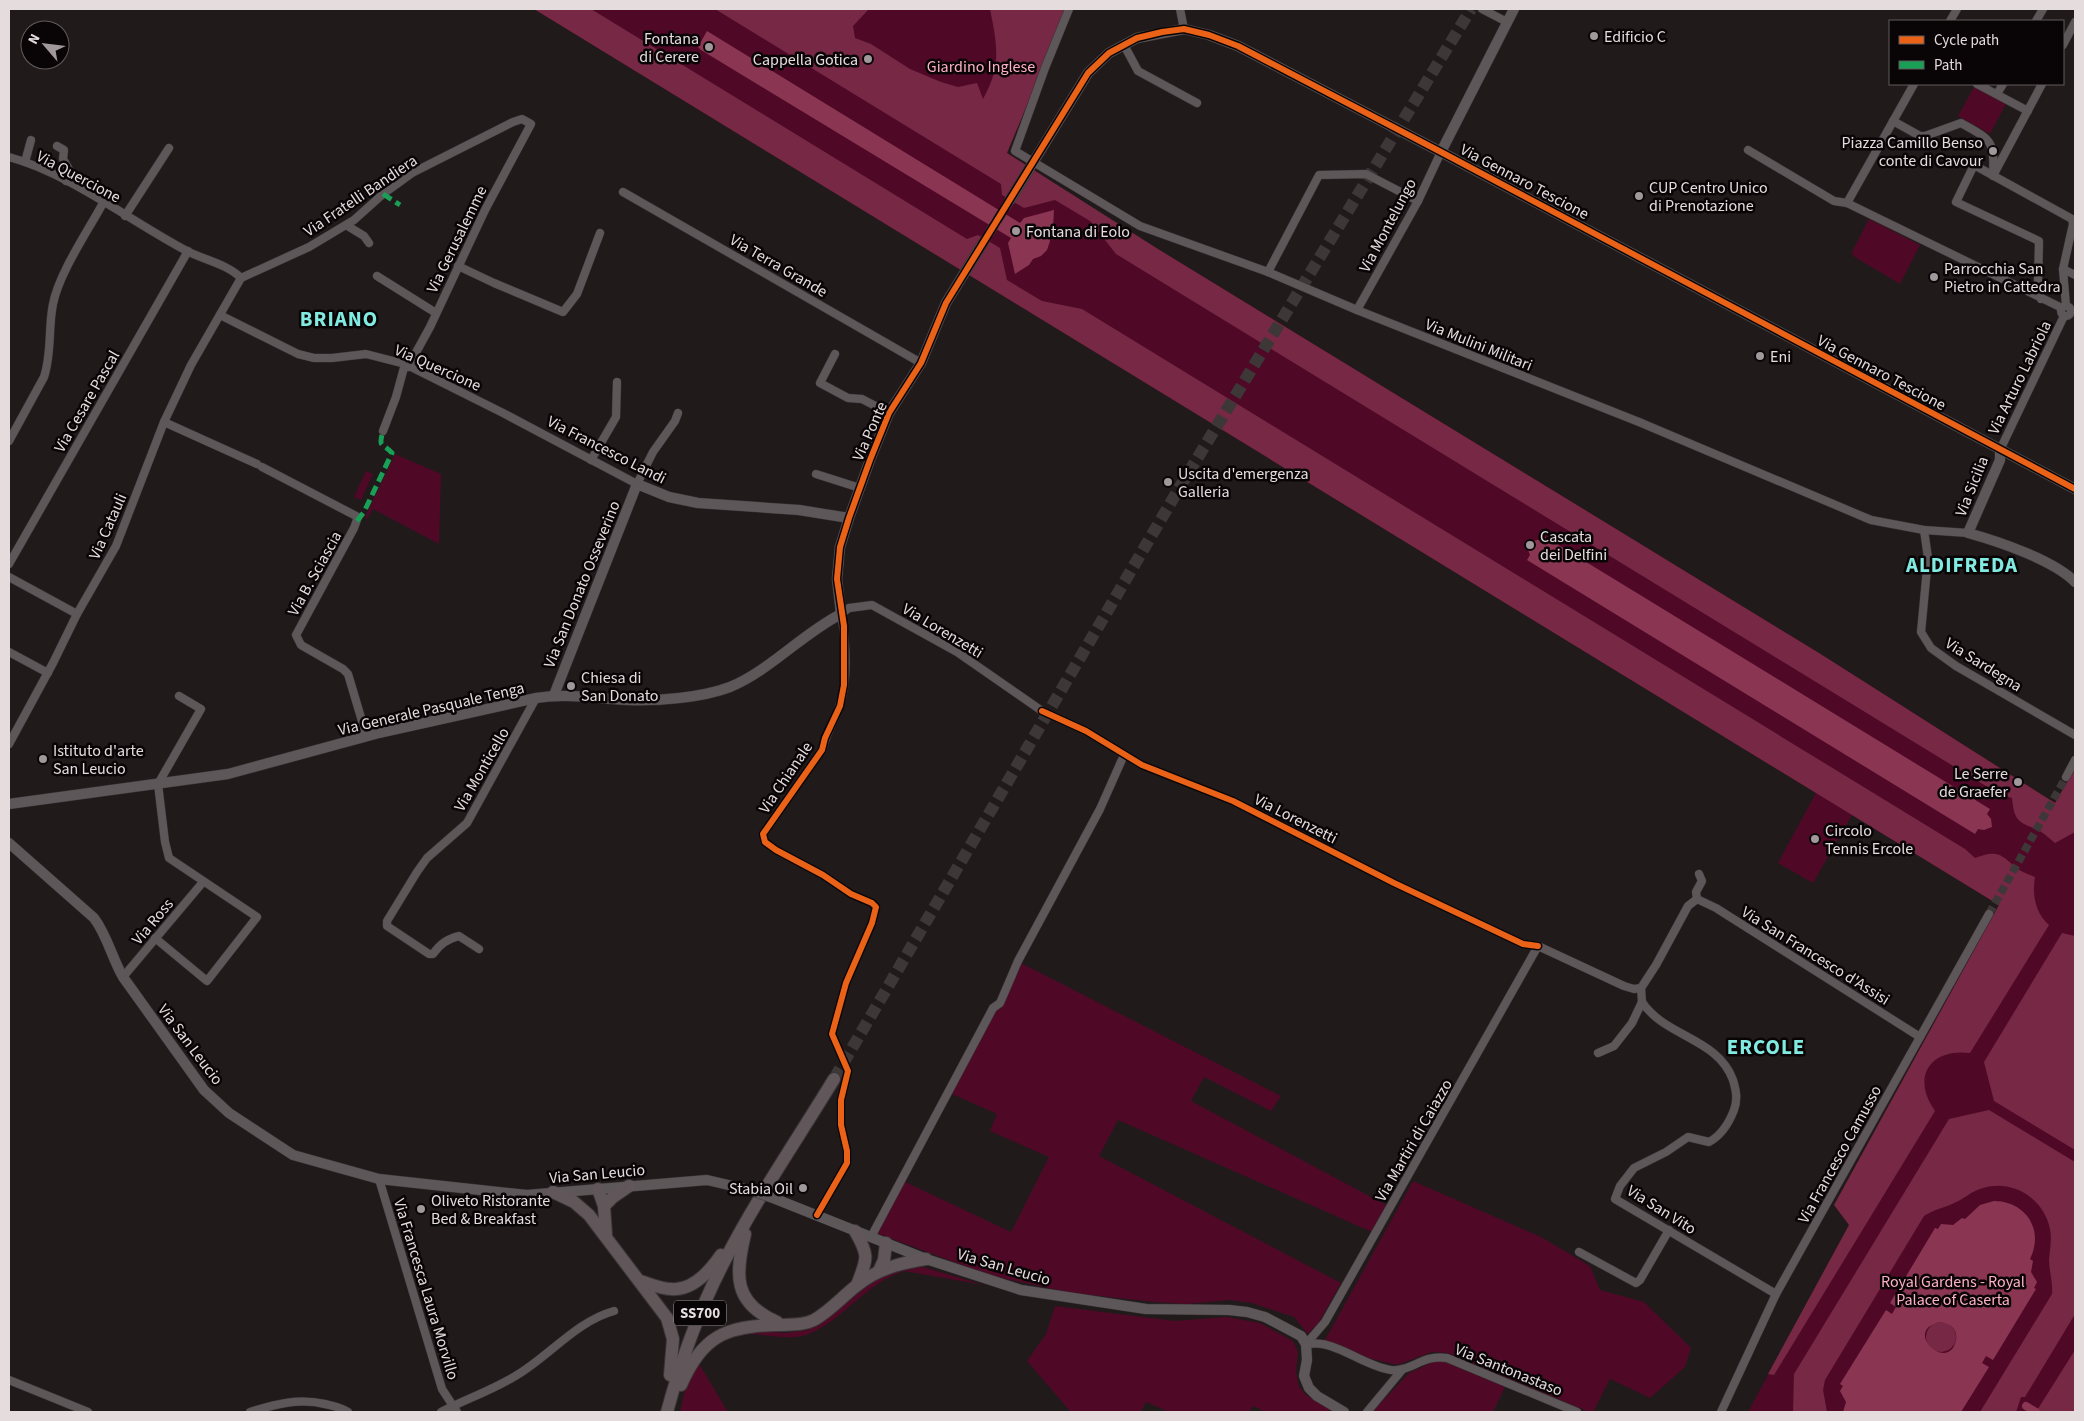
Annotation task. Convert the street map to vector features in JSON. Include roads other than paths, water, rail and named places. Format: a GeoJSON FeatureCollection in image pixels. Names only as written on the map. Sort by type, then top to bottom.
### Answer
{"type":"FeatureCollection","features":[{"type":"Feature","properties":{"kind":"highway","name":"SS700"},"geometry":{"type":"LineString","coordinates":[[667,1412],[679,1366],[693,1329],[724,1262],[748,1219],[834,1079]]}},
{"type":"Feature","properties":{"kind":"highway"},"geometry":{"type":"LineString","coordinates":[[604,1206],[629,1186]]}},
{"type":"Feature","properties":{"kind":"highway","name":"SS700"},"geometry":{"type":"LineString","coordinates":[[598,1189],[604,1206],[606,1234]]}},
{"type":"Feature","properties":{"kind":"highway"},"geometry":{"type":"LineString","coordinates":[[590,1215],[590,1201],[598,1189]]}},
{"type":"Feature","properties":{"kind":"highway","name":"SS700"},"geometry":{"type":"LineString","coordinates":[[553,1192],[574,1202],[590,1215],[667,1318],[673,1339],[667,1412]]}},
{"type":"Feature","properties":{"kind":"highway","name":"SS700"},"geometry":{"type":"LineString","coordinates":[[640,1281],[671,1290],[687,1287],[700,1279],[714,1265],[748,1219]]}},
{"type":"Feature","properties":{"kind":"highway","name":"SS700"},"geometry":{"type":"LineString","coordinates":[[748,1219],[738,1271],[741,1289],[752,1306],[764,1316],[782,1324]]}},
{"type":"Feature","properties":{"kind":"highway"},"geometry":{"type":"LineString","coordinates":[[855,1231],[864,1246],[867,1259]]}},
{"type":"Feature","properties":{"kind":"highway","name":"SS700"},"geometry":{"type":"LineString","coordinates":[[857,1285],[867,1259],[873,1251],[886,1243]]}},
{"type":"Feature","properties":{"kind":"highway"},"geometry":{"type":"LineString","coordinates":[[879,1271],[884,1260],[886,1243]]}},
{"type":"Feature","properties":{"kind":"highway","name":"SS700"},"geometry":{"type":"LineString","coordinates":[[667,1412],[688,1370],[700,1352],[715,1339],[730,1330],[746,1326],[799,1325],[813,1320],[828,1311],[857,1285],[879,1271],[898,1263],[926,1259]]}},
{"type":"Feature","properties":{"kind":"street","name":"Via Mulini Militari"},"geometry":{"type":"LineString","coordinates":[[1069,9],[1044,68],[1015,151],[1140,226],[1268,272],[1357,310],[1639,422],[1871,520],[1924,530],[1968,533]]}},
{"type":"Feature","properties":{"kind":"street"},"geometry":{"type":"LineString","coordinates":[[1180,9],[1184,29]]}},
{"type":"Feature","properties":{"kind":"street"},"geometry":{"type":"LineString","coordinates":[[1482,9],[1507,22]]}},
{"type":"Feature","properties":{"kind":"street"},"geometry":{"type":"LineString","coordinates":[[1441,152],[1514,9]]}},
{"type":"Feature","properties":{"kind":"street"},"geometry":{"type":"LineString","coordinates":[[1951,20],[1957,9]]}},
{"type":"Feature","properties":{"kind":"street"},"geometry":{"type":"LineString","coordinates":[[2037,20],[2043,9]]}},
{"type":"Feature","properties":{"kind":"street"},"geometry":{"type":"LineString","coordinates":[[2064,43],[2075,22]]}},
{"type":"Feature","properties":{"kind":"street","name":"Via Gennaro Tescione"},"geometry":{"type":"LineString","coordinates":[[1010,200],[1088,73],[1109,54],[1137,38],[1184,29],[1209,35],[1238,46],[1441,152],[2075,489]]}},
{"type":"Feature","properties":{"kind":"street"},"geometry":{"type":"LineString","coordinates":[[1124,45],[1138,71],[1197,103]]}},
{"type":"Feature","properties":{"kind":"street"},"geometry":{"type":"LineString","coordinates":[[1847,204],[1913,85]]}},
{"type":"Feature","properties":{"kind":"street"},"geometry":{"type":"LineString","coordinates":[[1979,85],[2028,111]]}},
{"type":"Feature","properties":{"kind":"street"},"geometry":{"type":"LineString","coordinates":[[1997,94],[2002,85]]}},
{"type":"Feature","properties":{"kind":"street"},"geometry":{"type":"LineString","coordinates":[[1993,176],[2041,85]]}},
{"type":"Feature","properties":{"kind":"street","name":"Via Fratelli Bandiera"},"geometry":{"type":"LineString","coordinates":[[241,278],[309,247],[346,225],[383,194],[412,174],[513,122],[522,119],[531,124]]}},
{"type":"Feature","properties":{"kind":"street"},"geometry":{"type":"LineString","coordinates":[[1893,121],[1920,136],[1926,136],[1961,122],[1988,138],[1994,153],[1993,176]]}},
{"type":"Feature","properties":{"kind":"street","name":"Via Gerusalemme"},"geometry":{"type":"LineString","coordinates":[[384,430],[407,365],[436,313],[498,184],[531,124]]}},
{"type":"Feature","properties":{"kind":"street"},"geometry":{"type":"LineString","coordinates":[[25,162],[31,140]]}},
{"type":"Feature","properties":{"kind":"street"},"geometry":{"type":"LineString","coordinates":[[57,146],[64,150],[63,159],[70,171],[66,181]]}},
{"type":"Feature","properties":{"kind":"street"},"geometry":{"type":"LineString","coordinates":[[125,216],[169,148]]}},
{"type":"Feature","properties":{"kind":"street"},"geometry":{"type":"LineString","coordinates":[[1748,150],[1834,201],[1847,204],[2067,313]]}},
{"type":"Feature","properties":{"kind":"street","name":"Via Montelungo"},"geometry":{"type":"LineString","coordinates":[[1357,310],[1418,201],[1441,152]]}},
{"type":"Feature","properties":{"kind":"street","name":"Via Quercione"},"geometry":{"type":"LineString","coordinates":[[9,157],[25,162],[66,181],[188,251],[234,271],[241,278]]}},
{"type":"Feature","properties":{"kind":"street"},"geometry":{"type":"LineString","coordinates":[[2041,299],[2038,282],[2039,242],[1956,202],[1974,165],[2068,215],[2073,224],[2063,270],[2067,313]]}},
{"type":"Feature","properties":{"kind":"street"},"geometry":{"type":"LineString","coordinates":[[1268,272],[1319,175],[1366,174],[1418,201]]}},
{"type":"Feature","properties":{"kind":"street","name":"Via Terra Grande"},"geometry":{"type":"LineString","coordinates":[[623,192],[921,362]]}},
{"type":"Feature","properties":{"kind":"street"},"geometry":{"type":"LineString","coordinates":[[9,442],[48,366],[53,304],[58,288],[103,203]]}},
{"type":"Feature","properties":{"kind":"street"},"geometry":{"type":"LineString","coordinates":[[2068,215],[2075,210]]}},
{"type":"Feature","properties":{"kind":"street"},"geometry":{"type":"LineString","coordinates":[[346,225],[364,236],[369,243]]}},
{"type":"Feature","properties":{"kind":"street"},"geometry":{"type":"LineString","coordinates":[[458,266],[494,284],[563,312],[577,294],[600,233]]}},
{"type":"Feature","properties":{"kind":"street","name":"Via Ponte"},"geometry":{"type":"LineString","coordinates":[[841,614],[836,579],[840,547],[860,488],[889,413],[921,362],[946,303],[981,246]]}},
{"type":"Feature","properties":{"kind":"street","name":"Via Cesare Pascal"},"geometry":{"type":"LineString","coordinates":[[9,564],[188,251]]}},
{"type":"Feature","properties":{"kind":"street"},"geometry":{"type":"LineString","coordinates":[[2063,270],[2075,275]]}},
{"type":"Feature","properties":{"kind":"street"},"geometry":{"type":"LineString","coordinates":[[377,276],[436,313]]}},
{"type":"Feature","properties":{"kind":"street"},"geometry":{"type":"LineString","coordinates":[[220,315],[241,278]]}},
{"type":"Feature","properties":{"kind":"street","name":"Via Arturo Labriola"},"geometry":{"type":"LineString","coordinates":[[2000,450],[2067,313]]}},
{"type":"Feature","properties":{"kind":"street","name":"Via Quercione"},"geometry":{"type":"LineString","coordinates":[[220,315],[298,354],[332,358],[366,354],[407,365],[504,413]]}},
{"type":"Feature","properties":{"kind":"street","name":"Via Catauli"},"geometry":{"type":"LineString","coordinates":[[9,744],[48,673],[77,614],[116,546],[164,422],[191,365],[220,315]]}},
{"type":"Feature","properties":{"kind":"street"},"geometry":{"type":"LineString","coordinates":[[835,354],[820,383],[848,398],[862,399],[889,413]]}},
{"type":"Feature","properties":{"kind":"street"},"geometry":{"type":"LineString","coordinates":[[591,460],[616,417],[618,382]]}},
{"type":"Feature","properties":{"kind":"street","name":"Via Francesco Landi"},"geometry":{"type":"LineString","coordinates":[[504,413],[637,484],[669,497],[698,503],[799,510],[849,518]]}},
{"type":"Feature","properties":{"kind":"street"},"geometry":{"type":"LineString","coordinates":[[637,484],[653,452],[675,421],[678,413]]}},
{"type":"Feature","properties":{"kind":"street","name":"Via B. Sciascia"},"geometry":{"type":"LineString","coordinates":[[164,422],[259,465],[358,517],[354,528],[296,635],[301,645],[343,669],[348,674],[362,721]]}},
{"type":"Feature","properties":{"kind":"street","name":"Via Sicilia"},"geometry":{"type":"LineString","coordinates":[[1968,533],[2000,460],[2000,450]]}},
{"type":"Feature","properties":{"kind":"street"},"geometry":{"type":"LineString","coordinates":[[816,474],[860,488]]}},
{"type":"Feature","properties":{"kind":"street","name":"Via San Donato Osseverino"},"geometry":{"type":"LineString","coordinates":[[554,695],[637,484]]}},
{"type":"Feature","properties":{"kind":"street","name":"Via Sardegna"},"geometry":{"type":"LineString","coordinates":[[1924,530],[1928,558],[1921,632],[1931,648],[1956,666],[2075,735]]}},
{"type":"Feature","properties":{"kind":"street"},"geometry":{"type":"LineString","coordinates":[[1968,533],[1993,540],[2035,557],[2075,582]]}},
{"type":"Feature","properties":{"kind":"street"},"geometry":{"type":"LineString","coordinates":[[9,577],[77,614]]}},
{"type":"Feature","properties":{"kind":"street","name":"Via Lorenzetti"},"geometry":{"type":"LineString","coordinates":[[841,614],[849,608],[872,605],[957,652],[1042,711],[1086,731],[1142,766],[1233,801],[1522,944],[1538,946],[1624,986],[1634,989],[1641,988]]}},
{"type":"Feature","properties":{"kind":"street","name":"Via Generale Pasquale Tenga"},"geometry":{"type":"LineString","coordinates":[[9,804],[228,774],[379,733],[554,695],[628,700],[662,700],[703,694],[729,687],[757,672],[821,624],[841,614]]}},
{"type":"Feature","properties":{"kind":"street","name":"Via Chianale"},"geometry":{"type":"LineString","coordinates":[[817,1215],[847,1163],[847,1151],[841,1125],[841,1100],[848,1072],[832,1034],[846,983],[872,923],[876,907],[872,902],[851,894],[823,875],[776,850],[765,842],[763,834],[822,750],[825,738],[840,706],[844,685],[844,626],[841,614]]}},
{"type":"Feature","properties":{"kind":"street"},"geometry":{"type":"LineString","coordinates":[[9,652],[48,673]]}},
{"type":"Feature","properties":{"kind":"street"},"geometry":{"type":"LineString","coordinates":[[155,938],[207,981],[257,917],[169,858],[164,842],[158,784],[201,709],[179,696]]}},
{"type":"Feature","properties":{"kind":"street","name":"Via Monticello"},"geometry":{"type":"LineString","coordinates":[[480,949],[459,936],[439,946],[433,954],[429,954],[387,926],[387,921],[417,872],[428,858],[467,823],[536,698]]}},
{"type":"Feature","properties":{"kind":"street"},"geometry":{"type":"LineString","coordinates":[[362,721],[379,733]]}},
{"type":"Feature","properties":{"kind":"street"},"geometry":{"type":"LineString","coordinates":[[360,739],[362,721]]}},
{"type":"Feature","properties":{"kind":"street"},"geometry":{"type":"LineString","coordinates":[[871,1237],[993,1008],[1000,1003],[1018,961],[1100,809],[1124,755]]}},
{"type":"Feature","properties":{"kind":"street"},"geometry":{"type":"LineString","coordinates":[[2066,777],[2075,760]]}},
{"type":"Feature","properties":{"kind":"street","name":"Via San Leucio"},"geometry":{"type":"LineString","coordinates":[[9,843],[94,918],[100,926],[114,962],[123,977],[204,1090],[229,1113],[293,1155],[379,1179],[527,1195],[707,1180],[774,1198],[926,1259],[1021,1290],[1146,1309],[1247,1312],[1265,1317],[1291,1330],[1302,1336],[1306,1344]]}},
{"type":"Feature","properties":{"kind":"street"},"geometry":{"type":"LineString","coordinates":[[1598,1054],[1614,1046],[1620,1040],[1640,1009],[1642,1002],[1641,988],[1656,965],[1688,906],[1697,898],[1696,892],[1702,881],[1699,874]]}},
{"type":"Feature","properties":{"kind":"street","name":"Via Ross"},"geometry":{"type":"LineString","coordinates":[[123,977],[203,882]]}},
{"type":"Feature","properties":{"kind":"street","name":"Via San Francesco d'Assisi"},"geometry":{"type":"LineString","coordinates":[[1697,898],[1716,908],[1920,1037]]}},
{"type":"Feature","properties":{"kind":"street","name":"Via Francesco Camusso"},"geometry":{"type":"LineString","coordinates":[[1721,1412],[1776,1294],[1989,914]]}},
{"type":"Feature","properties":{"kind":"street","name":"Via Martiri di Caiazzo"},"geometry":{"type":"LineString","coordinates":[[1306,1344],[1325,1322],[1342,1293],[1538,946]]}},
{"type":"Feature","properties":{"kind":"street","name":"Via San Vito"},"geometry":{"type":"LineString","coordinates":[[1642,1002],[1657,1018],[1703,1044],[1714,1053],[1729,1070],[1736,1090],[1736,1103],[1731,1118],[1718,1137],[1709,1142],[1688,1137],[1666,1152],[1634,1168],[1620,1186],[1615,1199],[1776,1294]]}},
{"type":"Feature","properties":{"kind":"street","name":"Via Francesca Laura Morvillo"},"geometry":{"type":"LineString","coordinates":[[379,1179],[442,1389],[455,1409]]}},
{"type":"Feature","properties":{"kind":"street"},"geometry":{"type":"LineString","coordinates":[[1579,1252],[1636,1283],[1640,1280],[1669,1230]]}},
{"type":"Feature","properties":{"kind":"street"},"geometry":{"type":"LineString","coordinates":[[441,1412],[455,1409],[516,1376],[545,1357],[579,1328],[603,1314],[614,1311]]}},
{"type":"Feature","properties":{"kind":"street"},"geometry":{"type":"LineString","coordinates":[[1344,1412],[1317,1396],[1309,1388],[1304,1376],[1307,1360],[1306,1344],[1322,1344],[1390,1370],[1402,1370]]}},
{"type":"Feature","properties":{"kind":"street","name":"Via Santonastaso"},"geometry":{"type":"LineString","coordinates":[[1367,1412],[1402,1370],[1431,1357],[1447,1358],[1577,1412]]}},
{"type":"Feature","properties":{"kind":"street"},"geometry":{"type":"LineString","coordinates":[[9,1380],[88,1412]]}},
{"type":"Feature","properties":{"kind":"street"},"geometry":{"type":"LineString","coordinates":[[250,1412],[278,1403],[301,1401],[327,1404],[348,1412]]}},
{"type":"Feature","properties":{"kind":"waterway"},"geometry":{"type":"LineString","coordinates":[[2026,1406],[2036,1412]]}},
{"type":"Feature","properties":{"kind":"tunnel"},"geometry":{"type":"LineString","coordinates":[[834,1079],[1181,485],[1471,9]]}},
{"type":"Feature","properties":{"kind":"tunnel"},"geometry":{"type":"LineString","coordinates":[[981,246],[1010,200]]}},
{"type":"Feature","properties":{"kind":"tunnel"},"geometry":{"type":"LineString","coordinates":[[1989,914],[2066,777]]}},
{"type":"Feature","properties":{"kind":"place","name":"Edificio C"},"geometry":{"type":"Point","coordinates":[1594,36]}},
{"type":"Feature","properties":{"kind":"place","name":"Fontana di Cerere"},"geometry":{"type":"Point","coordinates":[709,47]}},
{"type":"Feature","properties":{"kind":"place","name":"Cappella Gotica"},"geometry":{"type":"Point","coordinates":[868,59]}},
{"type":"Feature","properties":{"kind":"place","name":"Piazza Camillo Benso conte di Cavour"},"geometry":{"type":"Point","coordinates":[1993,151]}},
{"type":"Feature","properties":{"kind":"place","name":"CUP Centro Unico di Prenotazione"},"geometry":{"type":"Point","coordinates":[1639,196]}},
{"type":"Feature","properties":{"kind":"place","name":"Fontana di Eolo"},"geometry":{"type":"Point","coordinates":[1016,231]}},
{"type":"Feature","properties":{"kind":"place","name":"Parrocchia San Pietro in Cattedra"},"geometry":{"type":"Point","coordinates":[1934,277]}},
{"type":"Feature","properties":{"kind":"place","name":"Eni"},"geometry":{"type":"Point","coordinates":[1760,356]}},
{"type":"Feature","properties":{"kind":"place","name":"Uscita d'emergenza Galleria"},"geometry":{"type":"Point","coordinates":[1168,482]}},
{"type":"Feature","properties":{"kind":"place","name":"Cascata dei Delfini"},"geometry":{"type":"Point","coordinates":[1530,545]}},
{"type":"Feature","properties":{"kind":"place","name":"Chiesa di San Donato"},"geometry":{"type":"Point","coordinates":[571,686]}},
{"type":"Feature","properties":{"kind":"place","name":"Istituto d'arte San Leucio"},"geometry":{"type":"Point","coordinates":[43,759]}},
{"type":"Feature","properties":{"kind":"place","name":"Le Serre de Graefer"},"geometry":{"type":"Point","coordinates":[2018,782]}},
{"type":"Feature","properties":{"kind":"place","name":"Circolo Tennis Ercole"},"geometry":{"type":"Point","coordinates":[1815,839]}},
{"type":"Feature","properties":{"kind":"place","name":"Stabia Oil"},"geometry":{"type":"Point","coordinates":[803,1188]}},
{"type":"Feature","properties":{"kind":"place","name":"Oliveto Ristorante Bed & Breakfast"},"geometry":{"type":"Point","coordinates":[421,1209]}},
{"type":"Feature","properties":{"kind":"district","name":"BRIANO"},"geometry":{"type":"Point","coordinates":[339,319]}},
{"type":"Feature","properties":{"kind":"district","name":"ALDIFREDA"},"geometry":{"type":"Point","coordinates":[1962,565]}},
{"type":"Feature","properties":{"kind":"district","name":"ERCOLE"},"geometry":{"type":"Point","coordinates":[1766,1047]}},
{"type":"Feature","properties":{"kind":"park label","name":"Giardino Inglese"},"geometry":{"type":"Point","coordinates":[981,66]}},
{"type":"Feature","properties":{"kind":"park label","name":"Royal Gardens - Royal Palace of Caserta"},"geometry":{"type":"Point","coordinates":[1953,1290]}}]}
